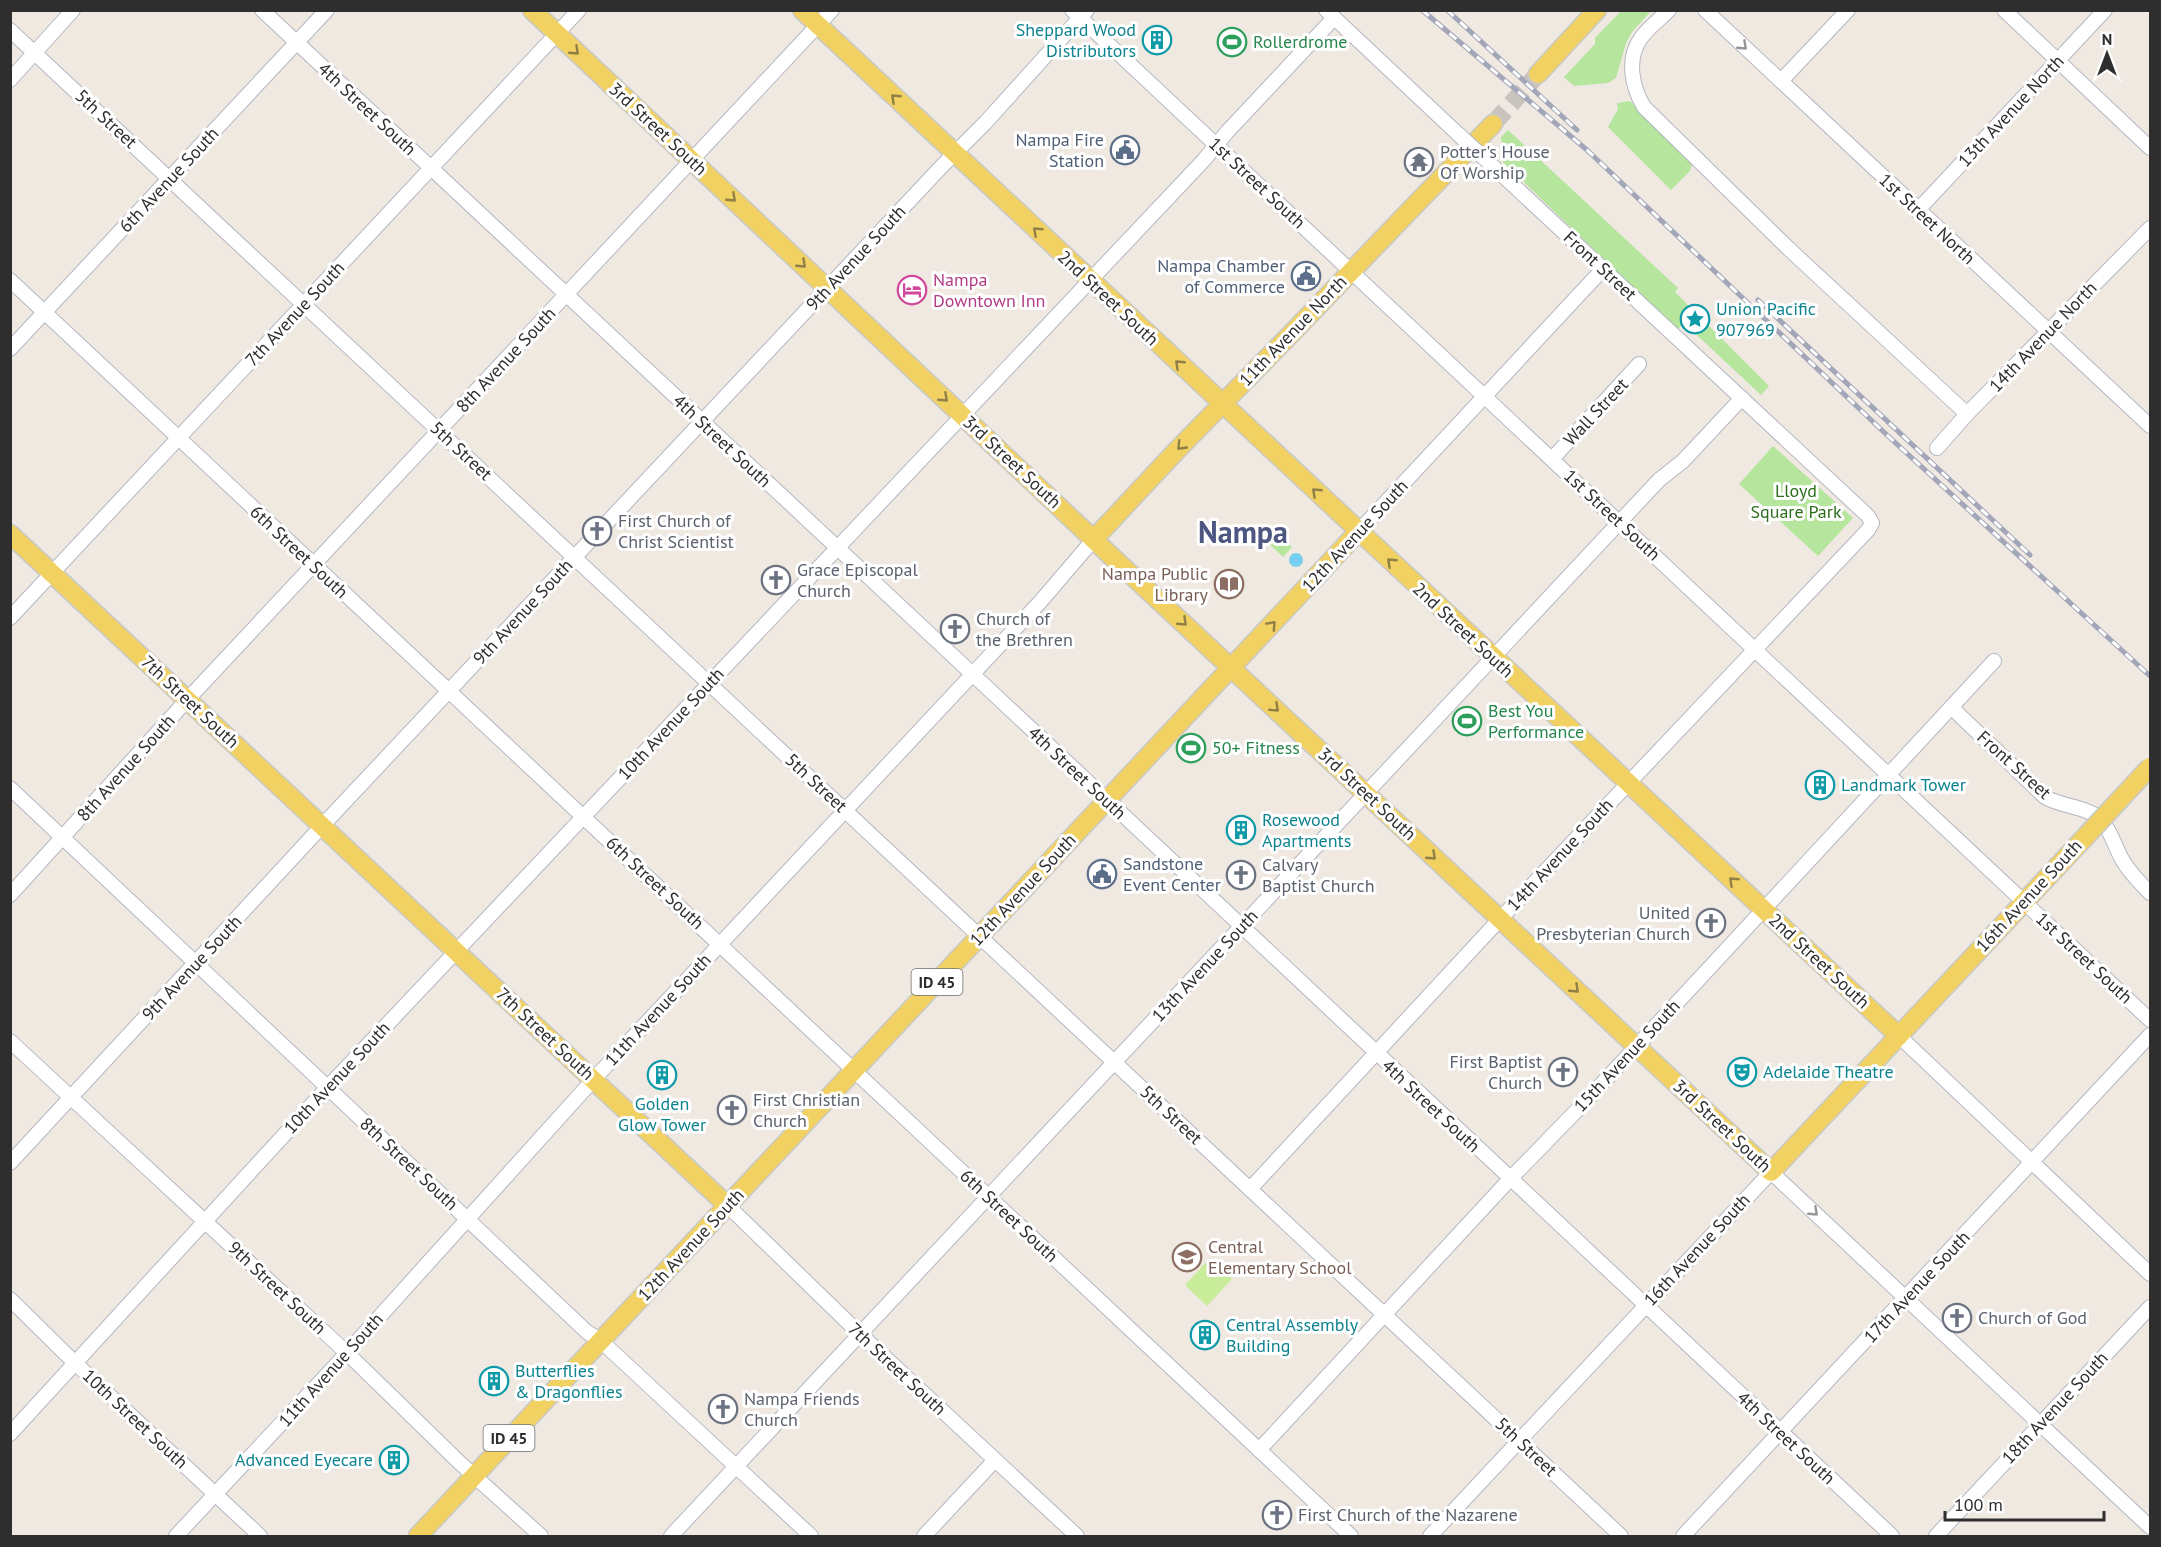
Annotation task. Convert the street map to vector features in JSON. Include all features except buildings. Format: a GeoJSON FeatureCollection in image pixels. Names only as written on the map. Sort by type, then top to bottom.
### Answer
{"type":"FeatureCollection","features":[{"type":"Feature","properties":{"kind":"main road","name":"3rd Street South"},"geometry":{"type":"LineString","coordinates":[[532,10],[1771,1172]]}},
{"type":"Feature","properties":{"kind":"main road","name":"2nd Street South"},"geometry":{"type":"LineString","coordinates":[[802,10],[1899,1036]]}},
{"type":"Feature","properties":{"kind":"main road"},"geometry":{"type":"LineString","coordinates":[[1538,74],[1597,10]]}},
{"type":"Feature","properties":{"kind":"main road","name":"11th Avenue North"},"geometry":{"type":"LineString","coordinates":[[1094,539],[1492,124]]}},
{"type":"Feature","properties":{"kind":"main road","name":"12th Avenue South"},"geometry":{"type":"LineString","coordinates":[[417,1536],[1358,532]]}},
{"type":"Feature","properties":{"kind":"main road","name":"7th Street South"},"geometry":{"type":"LineString","coordinates":[[10,534],[728,1206]]}},
{"type":"Feature","properties":{"kind":"main road","name":"16th Avenue South"},"geometry":{"type":"LineString","coordinates":[[1771,1172],[2151,767]]}},
{"type":"Feature","properties":{"kind":"street"},"geometry":{"type":"LineString","coordinates":[[10,80],[74,10]]}},
{"type":"Feature","properties":{"kind":"street","name":"4th Street South"},"geometry":{"type":"LineString","coordinates":[[262,10],[1892,1536]]}},
{"type":"Feature","properties":{"kind":"street","name":"6th Avenue South"},"geometry":{"type":"LineString","coordinates":[[10,349],[327,10]]}},
{"type":"Feature","properties":{"kind":"street","name":"7th Avenue South"},"geometry":{"type":"LineString","coordinates":[[10,618],[579,10]]}},
{"type":"Feature","properties":{"kind":"street","name":"8th Avenue South"},"geometry":{"type":"LineString","coordinates":[[10,895],[187,700],[832,10]]}},
{"type":"Feature","properties":{"kind":"street"},"geometry":{"type":"LineString","coordinates":[[1669,10],[1640,39],[1634,53],[1632,70],[1635,92],[1644,107],[1789,249],[1967,414]]}},
{"type":"Feature","properties":{"kind":"street","name":"1st Street North"},"geometry":{"type":"LineString","coordinates":[[1705,10],[1917,211],[2151,426]]}},
{"type":"Feature","properties":{"kind":"street"},"geometry":{"type":"LineString","coordinates":[[1781,81],[1848,10]]}},
{"type":"Feature","properties":{"kind":"street"},"geometry":{"type":"LineString","coordinates":[[2004,10],[2151,148]]}},
{"type":"Feature","properties":{"kind":"street","name":"13th Avenue North"},"geometry":{"type":"LineString","coordinates":[[1917,211],[2105,10]]}},
{"type":"Feature","properties":{"kind":"street","name":"1st Street South"},"geometry":{"type":"LineString","coordinates":[[1079,13],[1216,145],[2151,1020]]}},
{"type":"Feature","properties":{"kind":"street","name":"9th Avenue South"},"geometry":{"type":"LineString","coordinates":[[10,1163],[448,691],[1046,58],[1079,13]]}},
{"type":"Feature","properties":{"kind":"street","name":"10th Avenue South"},"geometry":{"type":"LineString","coordinates":[[10,1434],[328,1088],[1216,145],[1330,14]]}},
{"type":"Feature","properties":{"kind":"street","name":"Front Street"},"geometry":{"type":"LineString","coordinates":[[1330,14],[1868,516],[1872,523]]}},
{"type":"Feature","properties":{"kind":"street","name":"5th Street"},"geometry":{"type":"LineString","coordinates":[[10,30],[1621,1536]]}},
{"type":"Feature","properties":{"kind":"street","name":"14th Avenue North"},"geometry":{"type":"LineString","coordinates":[[1937,448],[1967,414],[2151,228]]}},
{"type":"Feature","properties":{"kind":"street","name":"12th Avenue South"},"geometry":{"type":"LineString","coordinates":[[1358,532],[1603,269]]}},
{"type":"Feature","properties":{"kind":"street","name":"6th Street South"},"geometry":{"type":"LineString","coordinates":[[10,280],[1351,1536]]}},
{"type":"Feature","properties":{"kind":"street","name":"Wall Street"},"geometry":{"type":"LineString","coordinates":[[1552,459],[1639,364]]}},
{"type":"Feature","properties":{"kind":"street","name":"13th Avenue South"},"geometry":{"type":"LineString","coordinates":[[671,1536],[1659,480],[1683,461],[1742,399]]}},
{"type":"Feature","properties":{"kind":"street","name":"14th Avenue South"},"geometry":{"type":"LineString","coordinates":[[1250,1189],[1500,919],[1868,531],[1872,523]]}},
{"type":"Feature","properties":{"kind":"street","name":"11th Avenue South"},"geometry":{"type":"LineString","coordinates":[[176,1536],[347,1353],[593,1080],[1041,601],[1094,539]]}},
{"type":"Feature","properties":{"kind":"street","name":"15th Avenue South"},"geometry":{"type":"LineString","coordinates":[[1259,1450],[1994,661]]}},
{"type":"Feature","properties":{"kind":"street","name":"Front Street"},"geometry":{"type":"LineString","coordinates":[[1951,707],[2045,797],[2087,812],[2101,820],[2113,838],[2122,860],[2138,881],[2151,893]]}},
{"type":"Feature","properties":{"kind":"street","name":"8th Street South"},"geometry":{"type":"LineString","coordinates":[[10,788],[587,1332],[601,1341],[811,1536]]}},
{"type":"Feature","properties":{"kind":"street","name":"17th Avenue South"},"geometry":{"type":"LineString","coordinates":[[1683,1536],[2151,1035]]}},
{"type":"Feature","properties":{"kind":"street","name":"2nd Street South"},"geometry":{"type":"LineString","coordinates":[[1899,1036],[2151,1274]]}},
{"type":"Feature","properties":{"kind":"street","name":"9th Street South"},"geometry":{"type":"LineString","coordinates":[[10,1041],[541,1536]]}},
{"type":"Feature","properties":{"kind":"street","name":"3rd Street South"},"geometry":{"type":"LineString","coordinates":[[1771,1172],[2151,1527]]}},
{"type":"Feature","properties":{"kind":"street","name":"16th Avenue South"},"geometry":{"type":"LineString","coordinates":[[1430,1536],[1771,1172]]}},
{"type":"Feature","properties":{"kind":"street","name":"7th Street South"},"geometry":{"type":"LineString","coordinates":[[728,1206],[861,1335],[1077,1536]]}},
{"type":"Feature","properties":{"kind":"street","name":"10th Street South"},"geometry":{"type":"LineString","coordinates":[[10,1299],[260,1536]]}},
{"type":"Feature","properties":{"kind":"street","name":"18th Avenue South"},"geometry":{"type":"LineString","coordinates":[[1936,1536],[2151,1307]]}},
{"type":"Feature","properties":{"kind":"street"},"geometry":{"type":"LineString","coordinates":[[924,1536],[995,1460]]}},
{"type":"Feature","properties":{"kind":"green space"},"geometry":{"type":"Polygon","coordinates":[[[1621,11],[1651,11],[1632,32],[1626,43],[1616,78],[1608,83],[1574,86],[1564,77],[1595,44],[1595,38],[1621,11]]]}},
{"type":"Feature","properties":{"kind":"green space"},"geometry":{"type":"Polygon","coordinates":[[[1630,101],[1693,162],[1690,171],[1671,190],[1608,127],[1618,109],[1617,103],[1630,101]]]}},
{"type":"Feature","properties":{"kind":"green space"},"geometry":{"type":"Polygon","coordinates":[[[1508,130],[1678,288],[1675,292],[1769,386],[1761,395],[1684,323],[1677,330],[1502,161],[1511,150],[1501,141],[1501,137],[1508,130]]]}},
{"type":"Feature","properties":{"kind":"green space","name":"Lloyd Square Park"},"geometry":{"type":"Polygon","coordinates":[[[1773,446],[1853,518],[1818,556],[1739,484],[1773,446]]]}},
{"type":"Feature","properties":{"kind":"green space"},"geometry":{"type":"Polygon","coordinates":[[[1269,526],[1292,547],[1283,557],[1260,535],[1269,526]]]}},
{"type":"Feature","properties":{"kind":"green space"},"geometry":{"type":"Polygon","coordinates":[[[1210,1258],[1232,1279],[1207,1306],[1185,1285],[1210,1258]]]}},
{"type":"Feature","properties":{"kind":"water"},"geometry":{"type":"Polygon","coordinates":[[[1296,553],[1301,555],[1303,560],[1301,565],[1296,567],[1291,565],[1289,560],[1291,555],[1296,553]]]}},
{"type":"Feature","properties":{"kind":"tunnel"},"geometry":{"type":"LineString","coordinates":[[1493,124],[1538,74]]}},
{"type":"Feature","properties":{"kind":"railway"},"geometry":{"type":"LineString","coordinates":[[1422,10],[1587,150],[1888,436],[2150,676]]}},
{"type":"Feature","properties":{"kind":"railway"},"geometry":{"type":"LineString","coordinates":[[1447,10],[1577,130]]}},
{"type":"Feature","properties":{"kind":"railway"},"geometry":{"type":"LineString","coordinates":[[1758,300],[2030,555]]}},
{"type":"Feature","properties":{"kind":"place","name":"Sheppard Wood Distributors"},"geometry":{"type":"Point","coordinates":[1157,40]}},
{"type":"Feature","properties":{"kind":"place","name":"Rollerdrome"},"geometry":{"type":"Point","coordinates":[1232,42]}},
{"type":"Feature","properties":{"kind":"place","name":"Nampa Fire Station"},"geometry":{"type":"Point","coordinates":[1125,150]}},
{"type":"Feature","properties":{"kind":"place","name":"Potter's House Of Worship"},"geometry":{"type":"Point","coordinates":[1419,162]}},
{"type":"Feature","properties":{"kind":"place","name":"Nampa Chamber of Commerce"},"geometry":{"type":"Point","coordinates":[1306,276]}},
{"type":"Feature","properties":{"kind":"place","name":"Nampa Downtown Inn"},"geometry":{"type":"Point","coordinates":[912,290]}},
{"type":"Feature","properties":{"kind":"place","name":"Union Pacific 907969"},"geometry":{"type":"Point","coordinates":[1695,319]}},
{"type":"Feature","properties":{"kind":"place","name":"First Church of Christ Scientist"},"geometry":{"type":"Point","coordinates":[597,531]}},
{"type":"Feature","properties":{"kind":"place","name":"Grace Episcopal Church"},"geometry":{"type":"Point","coordinates":[776,580]}},
{"type":"Feature","properties":{"kind":"place","name":"Nampa Public Library"},"geometry":{"type":"Point","coordinates":[1229,584]}},
{"type":"Feature","properties":{"kind":"place","name":"Church of the Brethren"},"geometry":{"type":"Point","coordinates":[955,629]}},
{"type":"Feature","properties":{"kind":"place","name":"Best You Performance"},"geometry":{"type":"Point","coordinates":[1467,721]}},
{"type":"Feature","properties":{"kind":"place","name":"50+ Fitness"},"geometry":{"type":"Point","coordinates":[1191,748]}},
{"type":"Feature","properties":{"kind":"place","name":"Landmark Tower"},"geometry":{"type":"Point","coordinates":[1820,785]}},
{"type":"Feature","properties":{"kind":"place","name":"Rosewood Apartments"},"geometry":{"type":"Point","coordinates":[1241,830]}},
{"type":"Feature","properties":{"kind":"place","name":"Sandstone Event Center"},"geometry":{"type":"Point","coordinates":[1102,874]}},
{"type":"Feature","properties":{"kind":"place","name":"Calvary Baptist Church"},"geometry":{"type":"Point","coordinates":[1241,875]}},
{"type":"Feature","properties":{"kind":"place","name":"United Presbyterian Church"},"geometry":{"type":"Point","coordinates":[1711,923]}},
{"type":"Feature","properties":{"kind":"place","name":"First Baptist Church"},"geometry":{"type":"Point","coordinates":[1563,1072]}},
{"type":"Feature","properties":{"kind":"place","name":"Adelaide Theatre"},"geometry":{"type":"Point","coordinates":[1742,1072]}},
{"type":"Feature","properties":{"kind":"place","name":"Golden Glow Tower"},"geometry":{"type":"Point","coordinates":[662,1075]}},
{"type":"Feature","properties":{"kind":"place","name":"First Christian Church"},"geometry":{"type":"Point","coordinates":[732,1110]}},
{"type":"Feature","properties":{"kind":"place","name":"Central Elementary School"},"geometry":{"type":"Point","coordinates":[1187,1257]}},
{"type":"Feature","properties":{"kind":"place","name":"Church of God"},"geometry":{"type":"Point","coordinates":[1957,1318]}},
{"type":"Feature","properties":{"kind":"place","name":"Central Assembly Building"},"geometry":{"type":"Point","coordinates":[1205,1335]}},
{"type":"Feature","properties":{"kind":"place","name":"Butterflies & Dragonflies"},"geometry":{"type":"Point","coordinates":[494,1381]}},
{"type":"Feature","properties":{"kind":"place","name":"Nampa Friends Church"},"geometry":{"type":"Point","coordinates":[723,1409]}},
{"type":"Feature","properties":{"kind":"place","name":"Advanced Eyecare"},"geometry":{"type":"Point","coordinates":[394,1460]}},
{"type":"Feature","properties":{"kind":"place","name":"First Church of the Nazarene"},"geometry":{"type":"Point","coordinates":[1277,1515]}},
{"type":"Feature","properties":{"kind":"district","name":"Nampa"},"geometry":{"type":"Point","coordinates":[1243,533]}}]}
